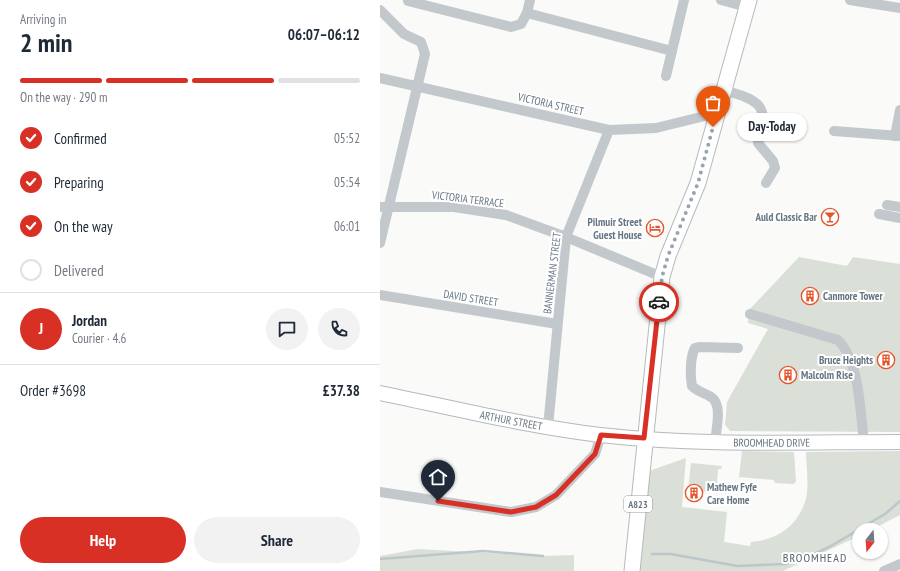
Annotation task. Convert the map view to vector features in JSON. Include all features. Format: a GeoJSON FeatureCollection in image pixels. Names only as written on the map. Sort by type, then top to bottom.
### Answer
{"type":"FeatureCollection","features":[{"type":"Feature","properties":{"kind":"main road","name":"A823"},"geometry":{"type":"LineString","coordinates":[[632,571],[644,438],[662,277],[668,256],[698,183],[748,4]]}},
{"type":"Feature","properties":{"kind":"street"},"geometry":{"type":"LineString","coordinates":[[408,1],[511,27],[521,24],[527,13],[530,0]]}},
{"type":"Feature","properties":{"kind":"street"},"geometry":{"type":"LineString","coordinates":[[666,76],[684,0]]}},
{"type":"Feature","properties":{"kind":"street"},"geometry":{"type":"LineString","coordinates":[[721,0],[748,4]]}},
{"type":"Feature","properties":{"kind":"street"},"geometry":{"type":"LineString","coordinates":[[850,0],[900,8]]}},
{"type":"Feature","properties":{"kind":"street"},"geometry":{"type":"LineString","coordinates":[[380,10],[404,34],[421,42],[425,54],[384,207],[380,243]]}},
{"type":"Feature","properties":{"kind":"street"},"geometry":{"type":"LineString","coordinates":[[527,13],[672,51]]}},
{"type":"Feature","properties":{"kind":"street","name":"VICTORIA STREET"},"geometry":{"type":"LineString","coordinates":[[380,78],[609,130],[656,128],[717,113]]}},
{"type":"Feature","properties":{"kind":"street"},"geometry":{"type":"LineString","coordinates":[[724,90],[752,99],[762,113],[764,124],[758,143],[773,161],[775,168],[766,183]]}},
{"type":"Feature","properties":{"kind":"street"},"geometry":{"type":"LineString","coordinates":[[834,131],[897,136],[900,110]]}},
{"type":"Feature","properties":{"kind":"street","name":"BANNERMAN STREET"},"geometry":{"type":"LineString","coordinates":[[548,427],[566,237],[609,130]]}},
{"type":"Feature","properties":{"kind":"street"},"geometry":{"type":"LineString","coordinates":[[887,204],[900,207]]}},
{"type":"Feature","properties":{"kind":"street","name":"VICTORIA TERRACE"},"geometry":{"type":"LineString","coordinates":[[384,207],[454,207],[506,215],[566,237],[662,277]]}},
{"type":"Feature","properties":{"kind":"street"},"geometry":{"type":"LineString","coordinates":[[879,214],[900,218]]}},
{"type":"Feature","properties":{"kind":"street","name":"DAVID STREET"},"geometry":{"type":"LineString","coordinates":[[380,295],[557,324]]}},
{"type":"Feature","properties":{"kind":"street"},"geometry":{"type":"LineString","coordinates":[[750,314],[838,340],[844,346],[850,357],[856,386],[864,442]]}},
{"type":"Feature","properties":{"kind":"street"},"geometry":{"type":"LineString","coordinates":[[715,442],[716,401],[692,386],[693,352],[695,348],[699,347],[738,348]]}},
{"type":"Feature","properties":{"kind":"street","name":"ARTHUR STREET"},"geometry":{"type":"LineString","coordinates":[[380,393],[548,427],[601,435],[644,438]]}},
{"type":"Feature","properties":{"kind":"street"},"geometry":{"type":"LineString","coordinates":[[380,492],[511,512],[536,507],[556,495],[595,454],[601,435]]}},
{"type":"Feature","properties":{"kind":"street","name":"BROOMHEAD DRIVE"},"geometry":{"type":"LineString","coordinates":[[644,438],[715,442],[900,442]]}},
{"type":"Feature","properties":{"kind":"street"},"geometry":{"type":"LineString","coordinates":[[884,571],[900,564]]}},
{"type":"Feature","properties":{"kind":"shaded area"},"geometry":{"type":"Polygon","coordinates":[[[799,257],[847,266],[853,257],[900,264],[900,432],[730,431],[725,425],[727,402],[768,329],[748,323],[749,310],[799,257]]]}},
{"type":"Feature","properties":{"kind":"shaded area"},"geometry":{"type":"Polygon","coordinates":[[[742,451],[794,452],[796,481],[794,484],[775,483],[774,480],[739,477],[742,451]]]}},
{"type":"Feature","properties":{"kind":"shaded area"},"geometry":{"type":"Polygon","coordinates":[[[900,451],[900,515],[885,523],[852,523],[852,539],[783,571],[638,571],[649,471],[686,458],[682,507],[727,512],[724,542],[750,546],[751,542],[769,539],[784,531],[791,526],[801,511],[805,502],[807,490],[806,452],[900,451]]]}},
{"type":"Feature","properties":{"kind":"shaded area"},"geometry":{"type":"Polygon","coordinates":[[[691,463],[722,466],[721,469],[718,469],[717,484],[720,485],[719,493],[688,490],[691,463]]]}},
{"type":"Feature","properties":{"kind":"shaded area"},"geometry":{"type":"Polygon","coordinates":[[[418,549],[543,556],[574,555],[574,571],[380,571],[380,556],[418,549]]]}},
{"type":"Feature","properties":{"kind":"waterway"},"geometry":{"type":"LineString","coordinates":[[652,554],[671,554],[737,566],[785,564],[804,559],[831,546],[885,514],[900,501]]}},
{"type":"Feature","properties":{"kind":"waterway"},"geometry":{"type":"LineString","coordinates":[[380,559],[483,551],[543,556]]}},
{"type":"Feature","properties":{"kind":"way so far"},"geometry":{"type":"LineString","coordinates":[[659,302],[662,277],[668,256],[698,183],[713,127]]}},
{"type":"Feature","properties":{"kind":"place","name":"Day-Today"},"geometry":{"type":"Point","coordinates":[713,127]}},
{"type":"Feature","properties":{"kind":"place","name":"Auld Classic Bar"},"geometry":{"type":"Point","coordinates":[830,217]}},
{"type":"Feature","properties":{"kind":"place","name":"Pilmuir Street Guest House"},"geometry":{"type":"Point","coordinates":[655,228]}},
{"type":"Feature","properties":{"kind":"place","name":"Canmore Tower"},"geometry":{"type":"Point","coordinates":[810,296]}},
{"type":"Feature","properties":{"kind":"place","name":"Bruce Heights"},"geometry":{"type":"Point","coordinates":[886,360]}},
{"type":"Feature","properties":{"kind":"place","name":"Malcolm Rise"},"geometry":{"type":"Point","coordinates":[788,375]}},
{"type":"Feature","properties":{"kind":"place","name":"Mathew Fyfe Care Home"},"geometry":{"type":"Point","coordinates":[694,493]}},
{"type":"Feature","properties":{"kind":"district","name":"BROOMHEAD"},"geometry":{"type":"Point","coordinates":[815,557]}},
{"type":"Feature","properties":{"kind":"route"},"geometry":{"type":"LineString","coordinates":[[438,501],[511,512],[536,507],[556,495],[595,454],[601,435],[644,438],[659,302]]}}]}
